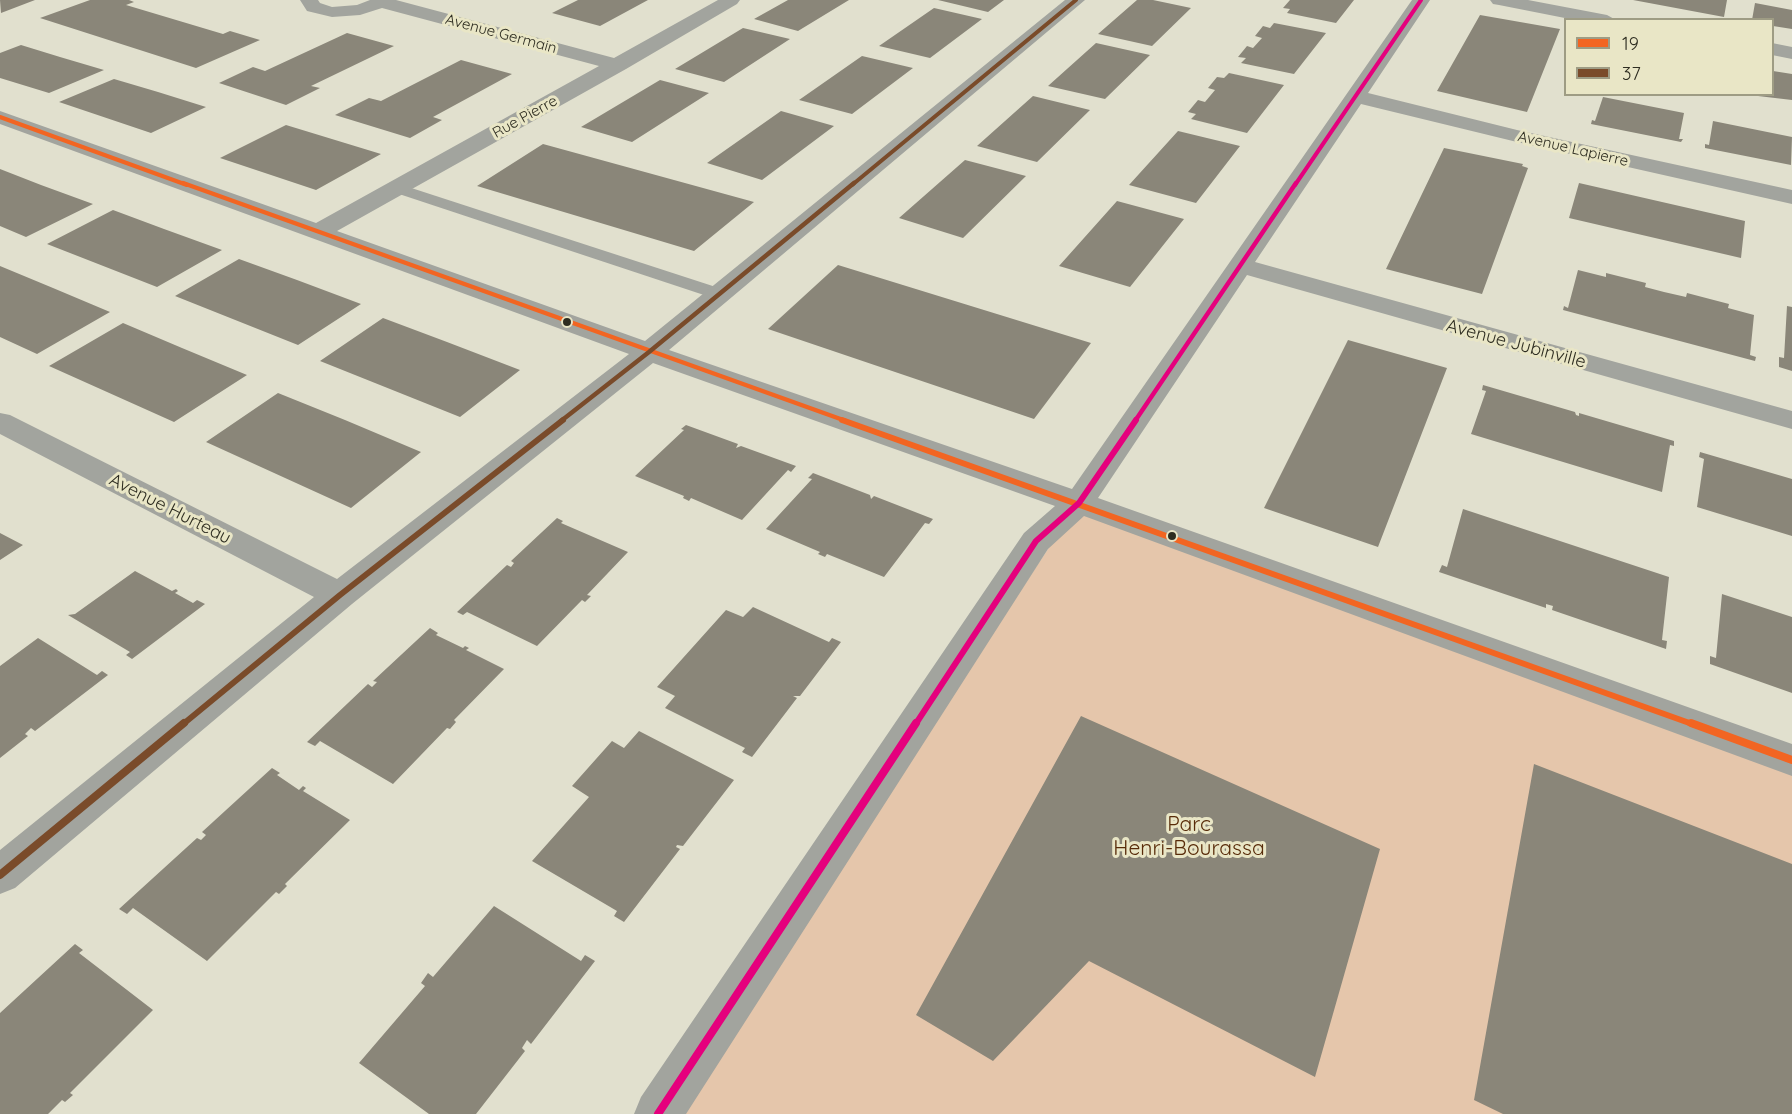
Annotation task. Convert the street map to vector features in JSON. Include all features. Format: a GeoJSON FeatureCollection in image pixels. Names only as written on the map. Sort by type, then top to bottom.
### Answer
{"type":"FeatureCollection","features":[{"type":"Feature","properties":{"kind":"street","name":"Avenue Germain"},"geometry":{"type":"LineString","coordinates":[[309,0],[313,7],[332,12],[360,10],[385,1],[619,65]]}},
{"type":"Feature","properties":{"kind":"street","name":"Rue Pierre"},"geometry":{"type":"LineString","coordinates":[[318,232],[619,65],[731,0]]}},
{"type":"Feature","properties":{"kind":"street"},"geometry":{"type":"LineString","coordinates":[[0,874],[340,596],[649,352],[1076,0]]}},
{"type":"Feature","properties":{"kind":"street"},"geometry":{"type":"LineString","coordinates":[[658,1114],[1036,541],[1079,503],[1421,0]]}},
{"type":"Feature","properties":{"kind":"street"},"geometry":{"type":"LineString","coordinates":[[1499,0],[1596,18]]}},
{"type":"Feature","properties":{"kind":"street"},"geometry":{"type":"LineString","coordinates":[[1774,49],[1792,53]]}},
{"type":"Feature","properties":{"kind":"street","name":"Avenue Lapierre"},"geometry":{"type":"LineString","coordinates":[[1355,96],[1517,136],[1792,197]]}},
{"type":"Feature","properties":{"kind":"street"},"geometry":{"type":"LineString","coordinates":[[0,117],[649,352],[1079,503],[1792,760]]}},
{"type":"Feature","properties":{"kind":"street","name":"Avenue Jubinville"},"geometry":{"type":"LineString","coordinates":[[1241,266],[1792,420]]}},
{"type":"Feature","properties":{"kind":"street","name":"Avenue Hurteau"},"geometry":{"type":"LineString","coordinates":[[0,422],[340,596]]}},
{"type":"Feature","properties":{"kind":"lane"},"geometry":{"type":"LineString","coordinates":[[396,188],[719,294]]}},
{"type":"Feature","properties":{"kind":"green space","name":"Parc Henri-Bourassa"},"geometry":{"type":"Polygon","coordinates":[[[1079,503],[1792,760],[1792,1114],[669,1114],[1079,503]]]}},
{"type":"Feature","properties":{"kind":"building"},"geometry":{"type":"Polygon","coordinates":[[[0,0],[35,0],[1,13],[0,0]]]}},
{"type":"Feature","properties":{"kind":"building"},"geometry":{"type":"Polygon","coordinates":[[[90,0],[129,0],[134,2],[126,5],[223,34],[230,31],[260,40],[196,68],[40,18],[90,0]]]}},
{"type":"Feature","properties":{"kind":"building"},"geometry":{"type":"Polygon","coordinates":[[[578,0],[648,0],[600,26],[552,13],[578,0]]]}},
{"type":"Feature","properties":{"kind":"building"},"geometry":{"type":"Polygon","coordinates":[[[788,0],[849,0],[798,31],[754,19],[788,0]]]}},
{"type":"Feature","properties":{"kind":"building"},"geometry":{"type":"Polygon","coordinates":[[[938,0],[1004,0],[988,12],[938,0]]]}},
{"type":"Feature","properties":{"kind":"building"},"geometry":{"type":"Polygon","coordinates":[[[1137,0],[1153,0],[1191,8],[1152,46],[1098,34],[1137,0]]]}},
{"type":"Feature","properties":{"kind":"building"},"geometry":{"type":"Polygon","coordinates":[[[1290,0],[1354,0],[1336,23],[1287,13],[1290,9],[1283,8],[1290,0]]]}},
{"type":"Feature","properties":{"kind":"building"},"geometry":{"type":"Polygon","coordinates":[[[1633,0],[1727,0],[1724,17],[1633,0]]]}},
{"type":"Feature","properties":{"kind":"building"},"geometry":{"type":"Polygon","coordinates":[[[1755,3],[1792,10],[1792,29],[1774,26],[1774,18],[1752,18],[1755,3]]]}},
{"type":"Feature","properties":{"kind":"building"},"geometry":{"type":"Polygon","coordinates":[[[934,8],[982,19],[930,58],[879,46],[934,8]]]}},
{"type":"Feature","properties":{"kind":"building"},"geometry":{"type":"Polygon","coordinates":[[[1480,15],[1560,29],[1527,112],[1437,91],[1480,15]]]}},
{"type":"Feature","properties":{"kind":"building"},"geometry":{"type":"Polygon","coordinates":[[[1274,23],[1326,33],[1294,74],[1241,63],[1246,58],[1238,57],[1247,46],[1253,48],[1262,38],[1255,36],[1263,26],[1270,28],[1274,23]]]}},
{"type":"Feature","properties":{"kind":"building"},"geometry":{"type":"Polygon","coordinates":[[[743,28],[790,39],[724,82],[675,69],[743,28]]]}},
{"type":"Feature","properties":{"kind":"building"},"geometry":{"type":"Polygon","coordinates":[[[347,33],[394,46],[311,86],[320,88],[286,105],[219,83],[253,67],[265,71],[347,33]]]}},
{"type":"Feature","properties":{"kind":"building"},"geometry":{"type":"Polygon","coordinates":[[[1096,43],[1150,55],[1105,99],[1048,86],[1096,43]]]}},
{"type":"Feature","properties":{"kind":"building"},"geometry":{"type":"Polygon","coordinates":[[[21,45],[104,70],[49,93],[0,78],[0,53],[21,45]]]}},
{"type":"Feature","properties":{"kind":"building"},"geometry":{"type":"Polygon","coordinates":[[[862,56],[913,68],[852,114],[799,100],[862,56]]]}},
{"type":"Feature","properties":{"kind":"building"},"geometry":{"type":"Polygon","coordinates":[[[461,60],[512,74],[433,117],[442,120],[410,138],[335,115],[369,98],[381,101],[461,60]]]}},
{"type":"Feature","properties":{"kind":"building"},"geometry":{"type":"Polygon","coordinates":[[[1774,71],[1792,74],[1792,100],[1758,96],[1774,96],[1774,71]]]}},
{"type":"Feature","properties":{"kind":"building"},"geometry":{"type":"Polygon","coordinates":[[[1229,73],[1284,85],[1247,133],[1191,119],[1196,114],[1188,112],[1198,100],[1205,102],[1215,90],[1208,88],[1217,77],[1224,78],[1229,73]]]}},
{"type":"Feature","properties":{"kind":"building"},"geometry":{"type":"Polygon","coordinates":[[[114,79],[206,107],[151,133],[59,102],[114,79]]]}},
{"type":"Feature","properties":{"kind":"building"},"geometry":{"type":"Polygon","coordinates":[[[660,80],[709,93],[632,142],[581,127],[660,80]]]}},
{"type":"Feature","properties":{"kind":"building"},"geometry":{"type":"Polygon","coordinates":[[[1033,96],[1090,110],[1037,162],[977,146],[1033,96]]]}},
{"type":"Feature","properties":{"kind":"building"},"geometry":{"type":"Polygon","coordinates":[[[1603,97],[1684,113],[1679,139],[1683,139],[1681,142],[1591,124],[1592,120],[1595,121],[1603,97]]]}},
{"type":"Feature","properties":{"kind":"building"},"geometry":{"type":"Polygon","coordinates":[[[781,111],[834,126],[762,180],[707,163],[781,111]]]}},
{"type":"Feature","properties":{"kind":"building"},"geometry":{"type":"Polygon","coordinates":[[[1713,121],[1792,137],[1791,165],[1705,148],[1705,144],[1709,145],[1713,121]]]}},
{"type":"Feature","properties":{"kind":"building"},"geometry":{"type":"Polygon","coordinates":[[[286,125],[381,154],[316,190],[220,158],[286,125]]]}},
{"type":"Feature","properties":{"kind":"building"},"geometry":{"type":"Polygon","coordinates":[[[1178,131],[1240,146],[1196,203],[1129,185],[1178,131]]]}},
{"type":"Feature","properties":{"kind":"building"},"geometry":{"type":"Polygon","coordinates":[[[543,144],[754,202],[694,251],[477,186],[543,144]]]}},
{"type":"Feature","properties":{"kind":"building"},"geometry":{"type":"Polygon","coordinates":[[[1444,148],[1523,164],[1522,166],[1528,168],[1482,294],[1386,269],[1444,148]]]}},
{"type":"Feature","properties":{"kind":"building"},"geometry":{"type":"Polygon","coordinates":[[[965,160],[1026,176],[963,238],[899,218],[965,160]]]}},
{"type":"Feature","properties":{"kind":"building"},"geometry":{"type":"Polygon","coordinates":[[[0,169],[93,204],[26,237],[0,226],[0,169]]]}},
{"type":"Feature","properties":{"kind":"building"},"geometry":{"type":"Polygon","coordinates":[[[1579,183],[1745,221],[1741,258],[1569,218],[1579,183]]]}},
{"type":"Feature","properties":{"kind":"building"},"geometry":{"type":"Polygon","coordinates":[[[1117,201],[1184,219],[1130,287],[1059,266],[1117,201]]]}},
{"type":"Feature","properties":{"kind":"building"},"geometry":{"type":"Polygon","coordinates":[[[113,210],[222,250],[157,287],[47,244],[113,210]]]}},
{"type":"Feature","properties":{"kind":"building"},"geometry":{"type":"Polygon","coordinates":[[[239,259],[361,304],[298,345],[175,296],[239,259]]]}},
{"type":"Feature","properties":{"kind":"building"},"geometry":{"type":"Polygon","coordinates":[[[838,265],[1091,343],[1034,419],[768,329],[838,265]]]}},
{"type":"Feature","properties":{"kind":"building"},"geometry":{"type":"Polygon","coordinates":[[[0,266],[110,312],[37,354],[0,337],[0,266]]]}},
{"type":"Feature","properties":{"kind":"building"},"geometry":{"type":"Polygon","coordinates":[[[1578,270],[1606,277],[1606,273],[1646,283],[1645,287],[1686,297],[1687,293],[1729,304],[1728,308],[1754,315],[1750,355],[1756,357],[1755,361],[1563,310],[1564,306],[1568,308],[1578,270]]]}},
{"type":"Feature","properties":{"kind":"building"},"geometry":{"type":"Polygon","coordinates":[[[1787,306],[1792,307],[1792,371],[1779,367],[1779,357],[1784,358],[1787,306]]]}},
{"type":"Feature","properties":{"kind":"building"},"geometry":{"type":"Polygon","coordinates":[[[383,318],[520,370],[460,417],[320,361],[383,318]]]}},
{"type":"Feature","properties":{"kind":"building"},"geometry":{"type":"Polygon","coordinates":[[[123,323],[247,375],[174,422],[49,366],[123,323]]]}},
{"type":"Feature","properties":{"kind":"building"},"geometry":{"type":"Polygon","coordinates":[[[1348,340],[1447,368],[1378,547],[1264,508],[1348,340]]]}},
{"type":"Feature","properties":{"kind":"building"},"geometry":{"type":"Polygon","coordinates":[[[1483,385],[1575,412],[1579,416],[1579,413],[1674,441],[1674,446],[1670,445],[1662,492],[1471,434],[1486,391],[1482,390],[1483,385]]]}},
{"type":"Feature","properties":{"kind":"building"},"geometry":{"type":"Polygon","coordinates":[[[278,393],[421,452],[351,508],[206,442],[278,393]]]}},
{"type":"Feature","properties":{"kind":"building"},"geometry":{"type":"Polygon","coordinates":[[[686,425],[738,444],[736,448],[741,446],[796,466],[791,472],[788,470],[742,520],[691,498],[689,501],[683,498],[684,496],[635,476],[684,430],[681,429],[686,425]]]}},
{"type":"Feature","properties":{"kind":"building"},"geometry":{"type":"Polygon","coordinates":[[[1700,452],[1792,479],[1792,536],[1697,507],[1704,459],[1699,457],[1700,452]]]}},
{"type":"Feature","properties":{"kind":"building"},"geometry":{"type":"Polygon","coordinates":[[[813,473],[870,495],[871,499],[874,496],[933,519],[929,524],[925,523],[884,577],[827,554],[825,557],[818,554],[820,552],[766,529],[812,479],[808,478],[813,473]]]}},
{"type":"Feature","properties":{"kind":"building"},"geometry":{"type":"Polygon","coordinates":[[[1463,509],[1669,577],[1662,640],[1667,641],[1666,649],[1552,610],[1553,606],[1546,604],[1546,608],[1439,572],[1442,565],[1447,567],[1463,509]]]}},
{"type":"Feature","properties":{"kind":"building"},"geometry":{"type":"Polygon","coordinates":[[[557,518],[563,521],[561,523],[628,552],[587,595],[591,596],[585,602],[582,600],[537,646],[467,612],[463,615],[457,612],[507,565],[511,567],[514,563],[511,561],[557,518]]]}},
{"type":"Feature","properties":{"kind":"building"},"geometry":{"type":"Polygon","coordinates":[[[0,533],[23,545],[0,560],[0,533]]]}},
{"type":"Feature","properties":{"kind":"building"},"geometry":{"type":"Polygon","coordinates":[[[135,571],[172,591],[176,589],[178,591],[175,593],[193,603],[197,600],[205,604],[132,659],[126,655],[130,652],[68,615],[75,614],[135,571]]]}},
{"type":"Feature","properties":{"kind":"building"},"geometry":{"type":"Polygon","coordinates":[[[1722,594],[1792,617],[1792,693],[1710,664],[1710,656],[1716,658],[1722,594]]]}},
{"type":"Feature","properties":{"kind":"building"},"geometry":{"type":"Polygon","coordinates":[[[753,607],[829,642],[832,638],[841,642],[800,696],[793,696],[797,698],[752,757],[742,752],[745,748],[665,708],[675,696],[657,687],[726,610],[743,617],[753,607]]]}},
{"type":"Feature","properties":{"kind":"building"},"geometry":{"type":"Polygon","coordinates":[[[430,628],[438,633],[436,635],[463,648],[465,646],[469,648],[466,650],[504,669],[454,720],[456,722],[450,729],[447,728],[393,784],[320,741],[315,746],[307,742],[368,684],[372,687],[377,682],[373,681],[430,628]]]}},
{"type":"Feature","properties":{"kind":"building"},"geometry":{"type":"Polygon","coordinates":[[[38,638],[97,675],[102,671],[108,675],[35,731],[31,728],[25,734],[28,736],[0,758],[0,666],[38,638]]]}},
{"type":"Feature","properties":{"kind":"building"},"geometry":{"type":"Polygon","coordinates":[[[1081,716],[1380,849],[1315,1077],[1089,961],[993,1061],[916,1015],[1081,716]]]}},
{"type":"Feature","properties":{"kind":"building"},"geometry":{"type":"Polygon","coordinates":[[[639,731],[734,780],[683,846],[677,845],[676,847],[680,849],[624,922],[614,916],[617,911],[532,861],[589,797],[572,786],[612,741],[624,748],[639,731]]]}},
{"type":"Feature","properties":{"kind":"building"},"geometry":{"type":"Polygon","coordinates":[[[1534,764],[1792,864],[1792,1114],[1503,1114],[1474,1100],[1534,764]]]}},
{"type":"Feature","properties":{"kind":"building"},"geometry":{"type":"Polygon","coordinates":[[[272,768],[280,773],[277,775],[299,790],[303,786],[306,788],[303,791],[350,820],[285,884],[287,886],[279,894],[276,892],[207,961],[133,908],[127,914],[119,909],[197,838],[201,840],[206,835],[202,832],[272,768]]]}},
{"type":"Feature","properties":{"kind":"building"},"geometry":{"type":"Polygon","coordinates":[[[494,906],[581,961],[585,955],[595,961],[531,1044],[527,1040],[522,1048],[525,1051],[476,1114],[429,1114],[359,1063],[425,986],[421,983],[428,973],[433,977],[494,906]]]}},
{"type":"Feature","properties":{"kind":"building"},"geometry":{"type":"Polygon","coordinates":[[[75,944],[83,950],[79,953],[153,1010],[70,1093],[73,1095],[65,1102],[62,1100],[48,1114],[0,1114],[0,1013],[75,944]]]}},
{"type":"Feature","properties":{"kind":"transit line","name":"37"},"geometry":{"type":"LineString","coordinates":[[0,875],[340,595],[649,352],[1076,0]]}},
{"type":"Feature","properties":{"kind":"transit line"},"geometry":{"type":"LineString","coordinates":[[658,1114],[1036,541],[1079,503],[1421,0]]}},
{"type":"Feature","properties":{"kind":"transit line","name":"19"},"geometry":{"type":"LineString","coordinates":[[0,117],[649,352],[1107,513],[1792,760]]}}]}
